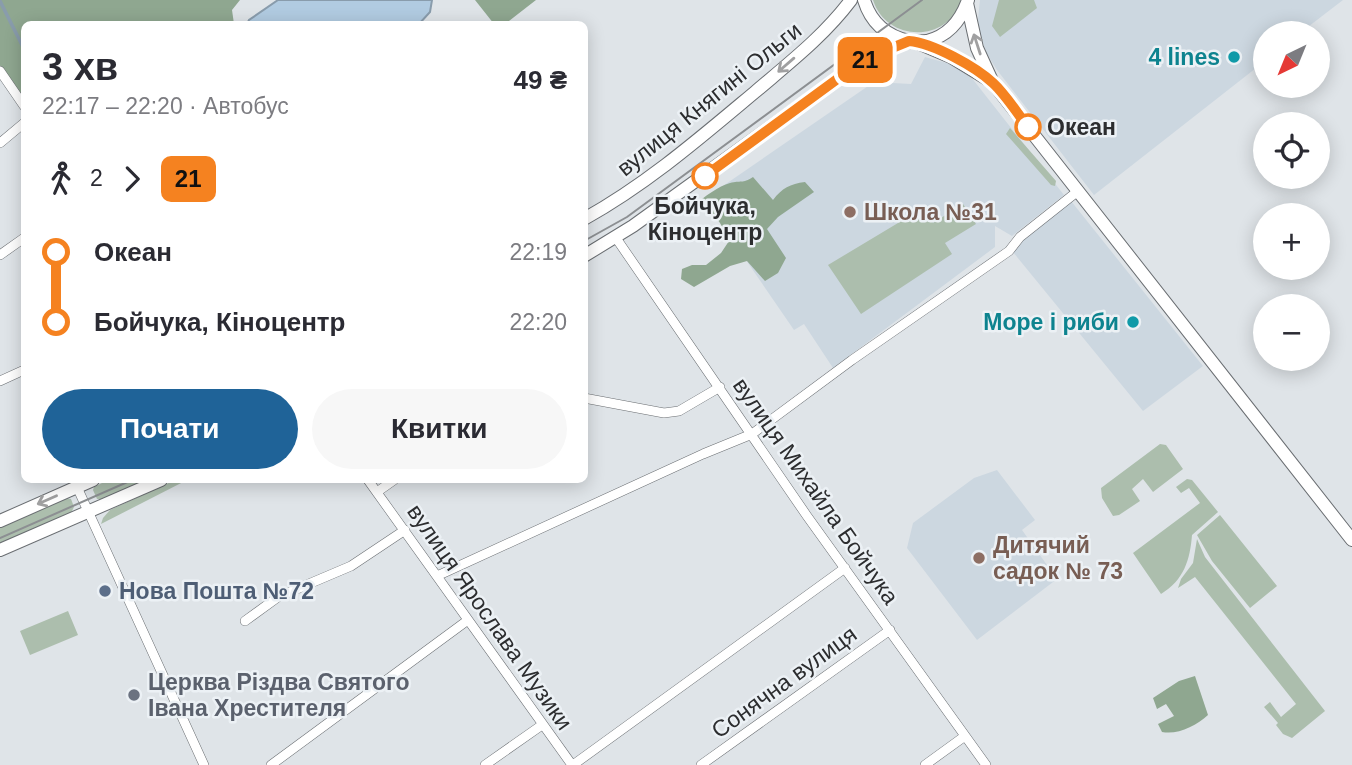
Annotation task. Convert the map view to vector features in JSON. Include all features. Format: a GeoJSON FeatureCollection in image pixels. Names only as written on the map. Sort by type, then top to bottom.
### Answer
{"type":"FeatureCollection","features":[{"type":"Feature","properties":{"kind":"main road","name":"вулиця Княгині Ольги"},"geometry":{"type":"LineString","coordinates":[[588,217],[648,180],[685,152],[821,35],[851,0]]}},
{"type":"Feature","properties":{"kind":"main road"},"geometry":{"type":"LineString","coordinates":[[864,0],[873,21],[881,29],[899,39],[951,57],[993,83]]}},
{"type":"Feature","properties":{"kind":"main road"},"geometry":{"type":"LineString","coordinates":[[588,254],[616,239],[870,57],[947,32],[963,14],[967,2]]}},
{"type":"Feature","properties":{"kind":"main road"},"geometry":{"type":"LineString","coordinates":[[967,2],[977,48],[993,83],[1352,540]]}},
{"type":"Feature","properties":{"kind":"main road"},"geometry":{"type":"LineString","coordinates":[[0,521],[86,483]]}},
{"type":"Feature","properties":{"kind":"main road"},"geometry":{"type":"LineString","coordinates":[[0,550],[153,483]]}},
{"type":"Feature","properties":{"kind":"street"},"geometry":{"type":"LineString","coordinates":[[0,71],[21,102]]}},
{"type":"Feature","properties":{"kind":"street"},"geometry":{"type":"LineString","coordinates":[[0,143],[21,126]]}},
{"type":"Feature","properties":{"kind":"street"},"geometry":{"type":"LineString","coordinates":[[437,576],[752,433],[1009,251],[1020,237],[1078,191]]}},
{"type":"Feature","properties":{"kind":"street","name":"вулиця Михайла Бойчука"},"geometry":{"type":"LineString","coordinates":[[616,239],[986,765]]}},
{"type":"Feature","properties":{"kind":"street"},"geometry":{"type":"LineString","coordinates":[[0,255],[21,240]]}},
{"type":"Feature","properties":{"kind":"street"},"geometry":{"type":"LineString","coordinates":[[0,380],[21,371]]}},
{"type":"Feature","properties":{"kind":"street"},"geometry":{"type":"LineString","coordinates":[[588,399],[664,413],[679,411],[719,387]]}},
{"type":"Feature","properties":{"kind":"street","name":"вулиця Ярослава Музики"},"geometry":{"type":"LineString","coordinates":[[370,483],[573,765]]}},
{"type":"Feature","properties":{"kind":"street","name":"вулиця Ярослава Музики"},"geometry":{"type":"LineString","coordinates":[[377,492],[390,483]]}},
{"type":"Feature","properties":{"kind":"street"},"geometry":{"type":"LineString","coordinates":[[77,487],[204,765]]}},
{"type":"Feature","properties":{"kind":"street"},"geometry":{"type":"LineString","coordinates":[[245,621],[278,597],[351,566],[405,530]]}},
{"type":"Feature","properties":{"kind":"street"},"geometry":{"type":"LineString","coordinates":[[573,765],[845,568]]}},
{"type":"Feature","properties":{"kind":"street"},"geometry":{"type":"LineString","coordinates":[[271,765],[468,620]]}},
{"type":"Feature","properties":{"kind":"street","name":"Сонячна вулиця"},"geometry":{"type":"LineString","coordinates":[[701,765],[890,630]]}},
{"type":"Feature","properties":{"kind":"street"},"geometry":{"type":"LineString","coordinates":[[485,765],[542,724]]}},
{"type":"Feature","properties":{"kind":"street"},"geometry":{"type":"LineString","coordinates":[[925,765],[965,736]]}},
{"type":"Feature","properties":{"kind":"shaded area"},"geometry":{"type":"Polygon","coordinates":[[[980,0],[1343,0],[1316,21],[1253,21],[1253,70],[1094,195],[997,70],[987,54],[978,19],[980,0]]]}},
{"type":"Feature","properties":{"kind":"shaded area","name":"Школа №31"},"geometry":{"type":"Polygon","coordinates":[[[925,57],[954,65],[971,77],[1064,195],[1012,236],[995,226],[995,247],[833,368],[804,324],[794,330],[704,199],[874,82],[911,84],[925,57]]]}},
{"type":"Feature","properties":{"kind":"shaded area"},"geometry":{"type":"Polygon","coordinates":[[[1071,201],[1203,366],[1143,411],[1013,252],[1021,240],[1071,201]]]}},
{"type":"Feature","properties":{"kind":"shaded area","name":"Дитячий садок № 73"},"geometry":{"type":"Polygon","coordinates":[[[997,470],[1035,520],[1022,530],[1057,579],[977,640],[907,548],[913,523],[974,478],[997,470]]]}},
{"type":"Feature","properties":{"kind":"green space"},"geometry":{"type":"Polygon","coordinates":[[[0,0],[240,0],[232,10],[234,21],[21,21],[21,108],[0,77],[0,0]]]}},
{"type":"Feature","properties":{"kind":"green space"},"geometry":{"type":"Polygon","coordinates":[[[475,0],[536,0],[509,21],[492,21],[475,0]]]}},
{"type":"Feature","properties":{"kind":"green space"},"geometry":{"type":"Polygon","coordinates":[[[873,0],[961,0],[954,14],[944,24],[917,32],[890,24],[880,14],[873,0]]]}},
{"type":"Feature","properties":{"kind":"green space"},"geometry":{"type":"Polygon","coordinates":[[[999,0],[1034,0],[1037,8],[1000,37],[992,26],[999,0]]]}},
{"type":"Feature","properties":{"kind":"green space"},"geometry":{"type":"Polygon","coordinates":[[[1010,128],[1056,181],[1055,186],[1051,185],[1006,134],[1010,128]]]}},
{"type":"Feature","properties":{"kind":"green space"},"geometry":{"type":"Polygon","coordinates":[[[753,177],[773,200],[791,185],[805,182],[814,192],[778,217],[767,229],[786,258],[778,273],[765,281],[747,261],[730,266],[694,287],[681,279],[682,269],[692,265],[706,265],[721,253],[729,241],[712,213],[696,205],[721,187],[753,177]]]}},
{"type":"Feature","properties":{"kind":"green space"},"geometry":{"type":"Polygon","coordinates":[[[963,204],[976,224],[945,243],[952,254],[861,314],[828,265],[923,208],[933,223],[963,204]]]}},
{"type":"Feature","properties":{"kind":"green space"},"geometry":{"type":"Polygon","coordinates":[[[1160,444],[1166,445],[1183,469],[1153,492],[1143,479],[1132,489],[1140,501],[1113,516],[1102,498],[1101,488],[1160,444]]]}},
{"type":"Feature","properties":{"kind":"green space"},"geometry":{"type":"Polygon","coordinates":[[[1187,479],[1192,480],[1218,512],[1192,535],[1190,553],[1184,569],[1175,582],[1161,594],[1133,553],[1200,503],[1189,488],[1181,493],[1176,487],[1187,479]]]}},
{"type":"Feature","properties":{"kind":"green space"},"geometry":{"type":"Polygon","coordinates":[[[102,483],[139,483],[103,499],[97,499],[94,487],[102,483]]]}},
{"type":"Feature","properties":{"kind":"green space"},"geometry":{"type":"Polygon","coordinates":[[[168,483],[181,483],[101,524],[110,510],[168,483]]]}},
{"type":"Feature","properties":{"kind":"green space"},"geometry":{"type":"Polygon","coordinates":[[[66,498],[71,499],[74,507],[71,513],[0,543],[0,527],[66,498]]]}},
{"type":"Feature","properties":{"kind":"green space"},"geometry":{"type":"Polygon","coordinates":[[[1220,515],[1277,586],[1250,608],[1212,561],[1197,535],[1220,515]]]}},
{"type":"Feature","properties":{"kind":"green space"},"geometry":{"type":"Polygon","coordinates":[[[1197,539],[1205,557],[1325,711],[1292,738],[1283,734],[1276,725],[1278,723],[1264,707],[1270,702],[1281,717],[1296,704],[1195,577],[1178,588],[1193,563],[1197,539]]]}},
{"type":"Feature","properties":{"kind":"green space"},"geometry":{"type":"Polygon","coordinates":[[[68,611],[78,635],[30,655],[20,631],[68,611]]]}},
{"type":"Feature","properties":{"kind":"green space"},"geometry":{"type":"Polygon","coordinates":[[[1195,676],[1208,715],[1186,729],[1162,732],[1158,724],[1174,716],[1166,704],[1157,709],[1153,698],[1179,681],[1195,676]]]}},
{"type":"Feature","properties":{"kind":"water"},"geometry":{"type":"Polygon","coordinates":[[[278,0],[432,0],[430,12],[422,21],[249,20],[278,0]]]}},
{"type":"Feature","properties":{"kind":"waterway"},"geometry":{"type":"LineString","coordinates":[[0,1],[21,43]]}},
{"type":"Feature","properties":{"kind":"tram line"},"geometry":{"type":"LineString","coordinates":[[588,239],[627,217],[922,0]]}},
{"type":"Feature","properties":{"kind":"tram line"},"geometry":{"type":"LineString","coordinates":[[0,538],[125,483]]}},
{"type":"Feature","properties":{"kind":"bus line","name":"21"},"geometry":{"type":"LineString","coordinates":[[705,176],[851,69],[870,57],[909,41],[936,50],[980,73],[993,83],[1028,127]]}},
{"type":"Feature","properties":{"kind":"place","name":"4 lines"},"geometry":{"type":"Point","coordinates":[1234,57]}},
{"type":"Feature","properties":{"kind":"place","name":"Океан"},"geometry":{"type":"Point","coordinates":[1028,127]}},
{"type":"Feature","properties":{"kind":"place","name":"Бойчука, Кіноцентр"},"geometry":{"type":"Point","coordinates":[705,176]}},
{"type":"Feature","properties":{"kind":"place","name":"Школа №31"},"geometry":{"type":"Point","coordinates":[850,212]}},
{"type":"Feature","properties":{"kind":"place","name":"Море і риби"},"geometry":{"type":"Point","coordinates":[1133,322]}},
{"type":"Feature","properties":{"kind":"place","name":"Дитячий садок № 73"},"geometry":{"type":"Point","coordinates":[979,558]}},
{"type":"Feature","properties":{"kind":"place","name":"Нова Пошта №72"},"geometry":{"type":"Point","coordinates":[105,591]}},
{"type":"Feature","properties":{"kind":"place","name":"Церква Різдва Святого Івана Хрестителя"},"geometry":{"type":"Point","coordinates":[134,695]}}]}
